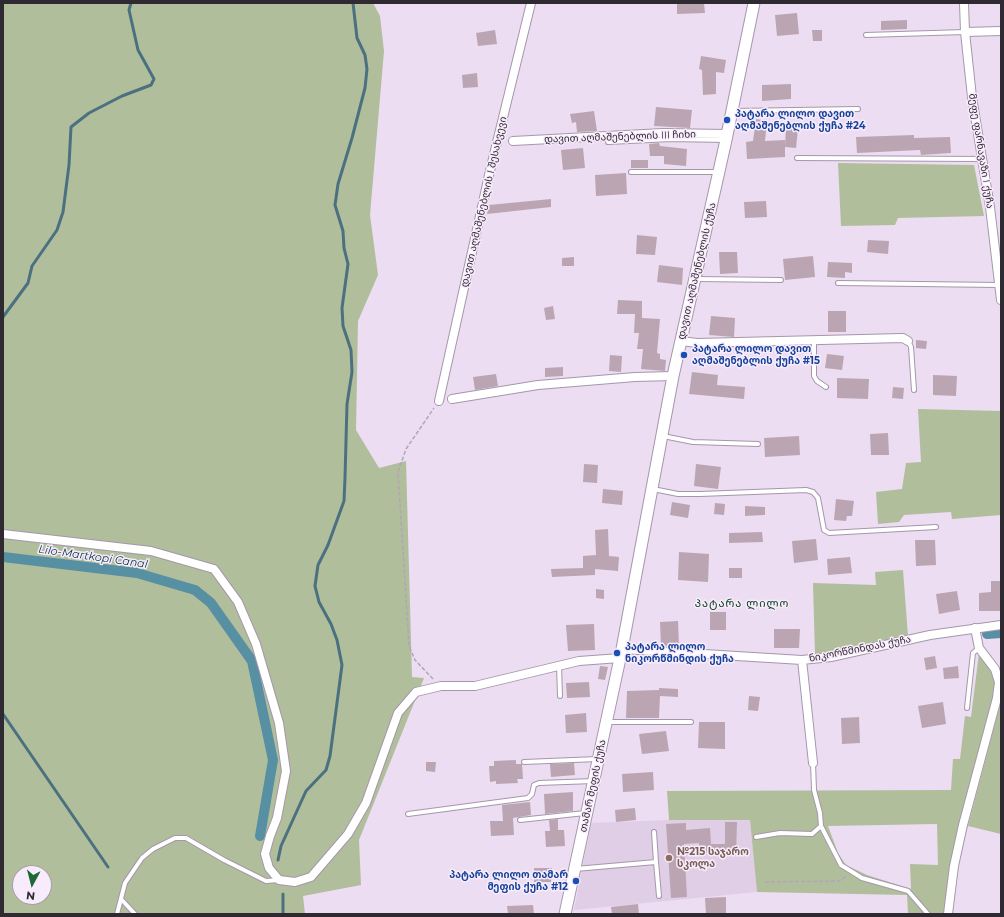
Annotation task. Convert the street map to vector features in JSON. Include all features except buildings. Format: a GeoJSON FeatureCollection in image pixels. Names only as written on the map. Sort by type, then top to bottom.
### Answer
{"type":"FeatureCollection","features":[{"type":"Feature","properties":{"kind":"street","name":"დავით აღმაშენებლის I შესახვევი"},"geometry":{"type":"LineString","coordinates":[[439,401],[489,175],[531,3]]}},
{"type":"Feature","properties":{"kind":"street","name":"დავით აღმაშენებლის ქუჩა"},"geometry":{"type":"LineString","coordinates":[[621,653],[673,376],[732,111],[754,3]]}},
{"type":"Feature","properties":{"kind":"street","name":"მეფე ფარნავაზი I ქუჩა"},"geometry":{"type":"LineString","coordinates":[[964,3],[965,32],[981,159],[990,207],[1001,300]]}},
{"type":"Feature","properties":{"kind":"street"},"geometry":{"type":"LineString","coordinates":[[965,32],[1001,32]]}},
{"type":"Feature","properties":{"kind":"street","name":"დავით აღმაშენებლის III ჩიხი"},"geometry":{"type":"LineString","coordinates":[[513,141],[663,134],[726,137]]}},
{"type":"Feature","properties":{"kind":"street"},"geometry":{"type":"LineString","coordinates":[[681,341],[697,343],[903,338],[908,341]]}},
{"type":"Feature","properties":{"kind":"street"},"geometry":{"type":"LineString","coordinates":[[452,399],[538,385],[635,376],[673,376]]}},
{"type":"Feature","properties":{"kind":"street"},"geometry":{"type":"LineString","coordinates":[[3,534],[151,552],[214,568],[238,602],[256,644],[279,723],[286,771],[277,818],[270,836],[266,854],[269,868],[279,880]]}},
{"type":"Feature","properties":{"kind":"street","name":"ნიკორწმინდას ქუჩა"},"geometry":{"type":"LineString","coordinates":[[279,880],[295,882],[311,877],[348,834],[366,803],[398,713],[416,692],[441,686],[475,686],[579,660],[621,653],[802,660],[831,657],[930,635],[1001,625]]}},
{"type":"Feature","properties":{"kind":"street"},"geometry":{"type":"LineString","coordinates":[[948,914],[954,866],[963,825],[997,698],[999,682],[995,669],[979,648],[975,628]]}},
{"type":"Feature","properties":{"kind":"street","name":"თამარ მეფის ქუჩა"},"geometry":{"type":"LineString","coordinates":[[565,914],[621,653]]}},
{"type":"Feature","properties":{"kind":"street"},"geometry":{"type":"LineString","coordinates":[[802,660],[813,763]]}},
{"type":"Feature","properties":{"kind":"lane"},"geometry":{"type":"LineString","coordinates":[[866,35],[965,32]]}},
{"type":"Feature","properties":{"kind":"lane"},"geometry":{"type":"LineString","coordinates":[[732,111],[858,109]]}},
{"type":"Feature","properties":{"kind":"lane"},"geometry":{"type":"LineString","coordinates":[[608,142],[726,137]]}},
{"type":"Feature","properties":{"kind":"lane"},"geometry":{"type":"LineString","coordinates":[[797,158],[981,159]]}},
{"type":"Feature","properties":{"kind":"lane"},"geometry":{"type":"LineString","coordinates":[[631,172],[718,172]]}},
{"type":"Feature","properties":{"kind":"lane"},"geometry":{"type":"LineString","coordinates":[[695,279],[781,280]]}},
{"type":"Feature","properties":{"kind":"lane"},"geometry":{"type":"LineString","coordinates":[[838,283],[999,285]]}},
{"type":"Feature","properties":{"kind":"lane"},"geometry":{"type":"LineString","coordinates":[[814,340],[814,376],[817,381],[826,387]]}},
{"type":"Feature","properties":{"kind":"lane"},"geometry":{"type":"LineString","coordinates":[[908,341],[911,347],[914,390]]}},
{"type":"Feature","properties":{"kind":"lane"},"geometry":{"type":"LineString","coordinates":[[662,436],[693,442],[758,444]]}},
{"type":"Feature","properties":{"kind":"lane"},"geometry":{"type":"LineString","coordinates":[[652,489],[678,494],[806,490],[813,492],[818,498],[824,530],[829,533],[936,527]]}},
{"type":"Feature","properties":{"kind":"lane"},"geometry":{"type":"LineString","coordinates":[[967,708],[974,653],[979,648]]}},
{"type":"Feature","properties":{"kind":"lane"},"geometry":{"type":"LineString","coordinates":[[559,665],[560,696]]}},
{"type":"Feature","properties":{"kind":"lane"},"geometry":{"type":"LineString","coordinates":[[607,722],[692,722]]}},
{"type":"Feature","properties":{"kind":"lane"},"geometry":{"type":"LineString","coordinates":[[524,762],[598,759]]}},
{"type":"Feature","properties":{"kind":"lane"},"geometry":{"type":"LineString","coordinates":[[813,763],[814,790],[820,813],[821,826],[841,865],[862,878],[908,891],[928,914]]}},
{"type":"Feature","properties":{"kind":"lane"},"geometry":{"type":"LineString","coordinates":[[408,814],[528,798],[532,794],[534,785],[539,783],[594,780]]}},
{"type":"Feature","properties":{"kind":"lane"},"geometry":{"type":"LineString","coordinates":[[520,820],[587,813]]}},
{"type":"Feature","properties":{"kind":"lane"},"geometry":{"type":"LineString","coordinates":[[756,837],[780,833],[812,834],[821,826]]}},
{"type":"Feature","properties":{"kind":"lane"},"geometry":{"type":"LineString","coordinates":[[654,832],[659,896]]}},
{"type":"Feature","properties":{"kind":"lane"},"geometry":{"type":"LineString","coordinates":[[117,914],[126,883],[142,858],[153,849],[175,838],[186,838],[224,860],[266,881],[279,880]]}},
{"type":"Feature","properties":{"kind":"lane"},"geometry":{"type":"LineString","coordinates":[[575,869],[656,862]]}},
{"type":"Feature","properties":{"kind":"lane"},"geometry":{"type":"LineString","coordinates":[[121,899],[135,914]]}},
{"type":"Feature","properties":{"kind":"path"},"geometry":{"type":"LineString","coordinates":[[439,401],[406,449],[398,472],[408,646],[415,660],[424,671],[441,686]]}},
{"type":"Feature","properties":{"kind":"path"},"geometry":{"type":"LineString","coordinates":[[766,882],[839,881],[844,879],[850,871]]}},
{"type":"Feature","properties":{"kind":"shaded area","name":"№215 საჯარო სკოლა"},"geometry":{"type":"Polygon","coordinates":[[[669,820],[750,820],[757,892],[574,910],[591,823],[669,820]]]}},
{"type":"Feature","properties":{"kind":"green space"},"geometry":{"type":"Polygon","coordinates":[[[3,3],[373,3],[380,16],[384,51],[370,215],[378,275],[358,321],[356,430],[379,468],[406,461],[412,677],[424,678],[359,840],[361,885],[303,896],[305,914],[3,914],[3,3]]]}},
{"type":"Feature","properties":{"kind":"green space"},"geometry":{"type":"Polygon","coordinates":[[[838,163],[974,165],[984,216],[898,218],[895,225],[841,226],[838,163]]]}},
{"type":"Feature","properties":{"kind":"green space"},"geometry":{"type":"Polygon","coordinates":[[[918,409],[1001,411],[1001,515],[952,519],[951,512],[904,515],[899,522],[878,524],[876,492],[902,489],[906,463],[921,462],[918,409]]]}},
{"type":"Feature","properties":{"kind":"green space"},"geometry":{"type":"Polygon","coordinates":[[[903,570],[908,636],[815,655],[813,583],[876,585],[875,572],[903,570]]]}},
{"type":"Feature","properties":{"kind":"green space"},"geometry":{"type":"Polygon","coordinates":[[[1001,629],[1001,638],[984,636],[982,630],[1001,629]]]}},
{"type":"Feature","properties":{"kind":"green space"},"geometry":{"type":"Polygon","coordinates":[[[979,653],[988,665],[996,684],[946,914],[908,914],[907,895],[757,892],[750,820],[669,820],[667,791],[951,790],[953,759],[960,759],[965,716],[971,717],[979,653]],[[937,824],[828,826],[838,853],[846,865],[867,875],[911,889],[910,864],[938,865],[937,824]]]}},
{"type":"Feature","properties":{"kind":"green space"},"geometry":{"type":"Polygon","coordinates":[[[1001,701],[1001,834],[968,826],[1001,701]]]}},
{"type":"Feature","properties":{"kind":"waterway"},"geometry":{"type":"LineString","coordinates":[[3,317],[28,283],[32,266],[57,230],[63,212],[69,165],[71,127],[89,113],[122,96],[151,85],[154,79],[138,50],[129,10],[131,3]]}},
{"type":"Feature","properties":{"kind":"waterway"},"geometry":{"type":"LineString","coordinates":[[278,860],[281,846],[306,791],[326,770],[330,756],[342,665],[337,640],[331,624],[319,602],[315,586],[318,565],[328,545],[344,501],[347,404],[352,372],[351,350],[343,326],[342,308],[348,264],[344,248],[343,231],[335,205],[338,184],[365,88],[367,69],[365,55],[357,38],[353,3]]}},
{"type":"Feature","properties":{"kind":"waterway","name":"Lilo-Martkopi Canal"},"geometry":{"type":"LineString","coordinates":[[3,557],[137,573],[195,590],[211,603],[252,661],[273,760],[260,836]]}},
{"type":"Feature","properties":{"kind":"waterway","name":"Lilo-Martkopi Canal"},"geometry":{"type":"LineString","coordinates":[[987,634],[1001,633]]}},
{"type":"Feature","properties":{"kind":"waterway"},"geometry":{"type":"LineString","coordinates":[[3,714],[108,867]]}},
{"type":"Feature","properties":{"kind":"waterway"},"geometry":{"type":"LineString","coordinates":[[283,894],[283,914]]}},
{"type":"Feature","properties":{"kind":"place","name":"პატარა ლილო დავით აღმაშენებლის ქუჩა #24"},"geometry":{"type":"Point","coordinates":[727,120]}},
{"type":"Feature","properties":{"kind":"place","name":"პატარა ლილო დავით აღმაშენებლის ქუჩა #15"},"geometry":{"type":"Point","coordinates":[684,355]}},
{"type":"Feature","properties":{"kind":"place","name":"პატარა ლილო ნიკორწმინდის ქუჩა"},"geometry":{"type":"Point","coordinates":[617,653]}},
{"type":"Feature","properties":{"kind":"place","name":"№215 საჯარო სკოლა"},"geometry":{"type":"Point","coordinates":[669,858]}},
{"type":"Feature","properties":{"kind":"place","name":"პატარა ლილო თამარ მეფის ქუჩა #12"},"geometry":{"type":"Point","coordinates":[576,881]}},
{"type":"Feature","properties":{"kind":"district","name":"პატარა ლილო"},"geometry":{"type":"Point","coordinates":[742,604]}}]}
